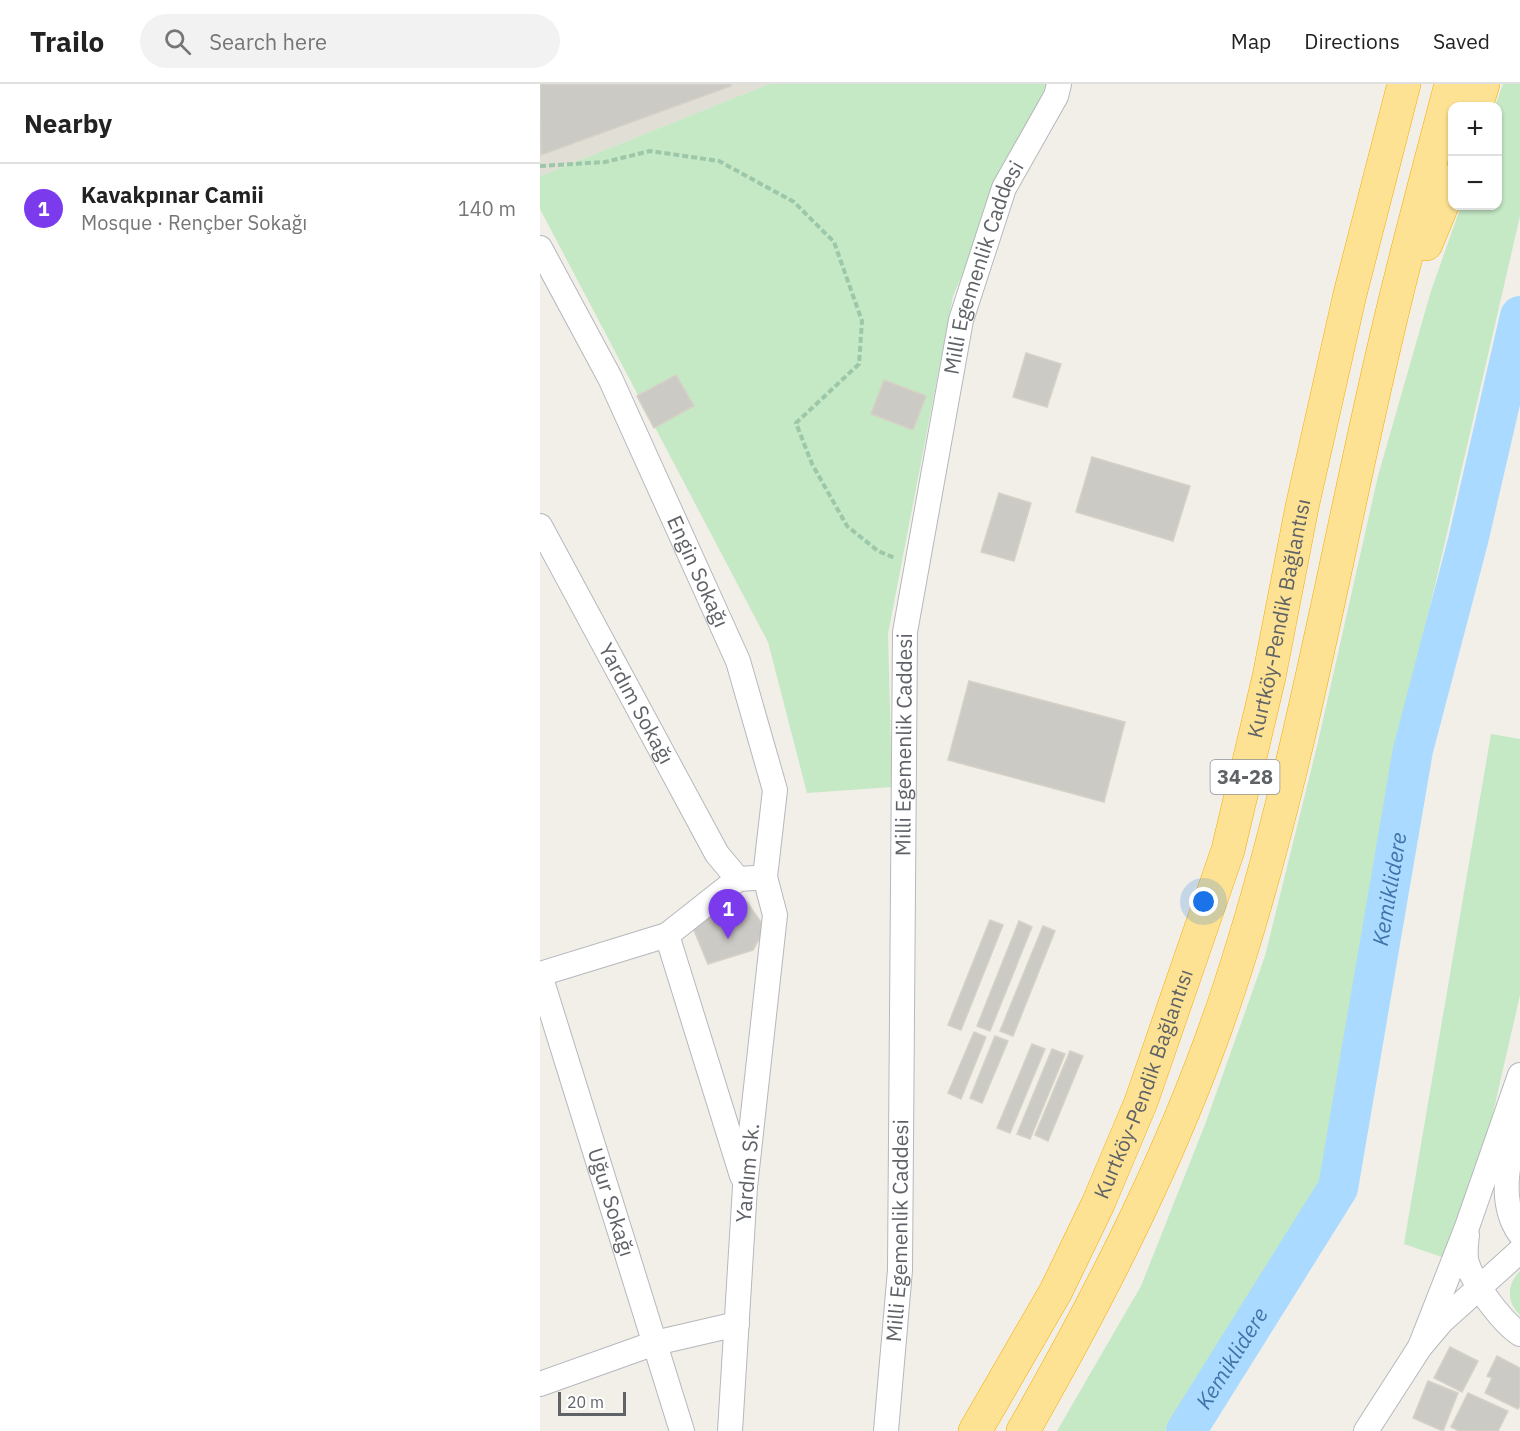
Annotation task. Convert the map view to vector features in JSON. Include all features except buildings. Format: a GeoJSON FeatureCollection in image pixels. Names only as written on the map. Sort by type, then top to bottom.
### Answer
{"type":"FeatureCollection","features":[{"type":"Feature","properties":{"kind":"highway","name":"Kurtköy-Pendik Bağlantısı"},"geometry":{"type":"LineString","coordinates":[[975,1431],[1056,1291],[1098,1204],[1141,1102],[1228,850],[1269,677],[1302,507],[1350,294],[1404,84]]}},
{"type":"Feature","properties":{"kind":"highway","name":"Kurtköy-Pendik Bağlantısı"},"geometry":{"type":"LineString","coordinates":[[1023,1431],[1065,1357],[1158,1173],[1220,1013],[1272,844],[1332,588],[1389,325],[1451,84]]}},
{"type":"Feature","properties":{"kind":"highway"},"geometry":{"type":"LineString","coordinates":[[1477,102],[1484,84]]}},
{"type":"Feature","properties":{"kind":"highway"},"geometry":{"type":"LineString","coordinates":[[1389,325],[1448,195]]}},
{"type":"Feature","properties":{"kind":"highway"},"geometry":{"type":"LineString","coordinates":[[1048,1431],[1083,1356],[1125,1240]]}},
{"type":"Feature","properties":{"kind":"street","name":"Milli Egemenlik Caddesi"},"geometry":{"type":"LineString","coordinates":[[886,1431],[900,1270],[905,632],[961,320],[1004,188],[1056,96],[1059,84]]}},
{"type":"Feature","properties":{"kind":"street","name":"Engin Sokağı"},"geometry":{"type":"LineString","coordinates":[[540,248],[610,378],[738,661],[775,790],[765,877],[775,915]]}},
{"type":"Feature","properties":{"kind":"street","name":"Yardım Sokağı"},"geometry":{"type":"LineString","coordinates":[[540,526],[717,854],[738,879]]}},
{"type":"Feature","properties":{"kind":"street"},"geometry":{"type":"LineString","coordinates":[[540,975],[668,935],[738,879],[765,877]]}},
{"type":"Feature","properties":{"kind":"street","name":"Yardım Sk."},"geometry":{"type":"LineString","coordinates":[[730,1431],[745,1187],[775,915]]}},
{"type":"Feature","properties":{"kind":"street"},"geometry":{"type":"LineString","coordinates":[[668,935],[745,1187]]}},
{"type":"Feature","properties":{"kind":"street","name":"Uğur Sokağı"},"geometry":{"type":"LineString","coordinates":[[540,975],[682,1431]]}},
{"type":"Feature","properties":{"kind":"street"},"geometry":{"type":"LineString","coordinates":[[1420,1347],[1467,1227],[1520,1075]]}},
{"type":"Feature","properties":{"kind":"street"},"geometry":{"type":"LineString","coordinates":[[1520,1108],[1508,1172],[1507,1203],[1511,1218],[1520,1234]]}},
{"type":"Feature","properties":{"kind":"street"},"geometry":{"type":"LineString","coordinates":[[1467,1227],[1466,1260],[1480,1287],[1499,1314],[1520,1334]]}},
{"type":"Feature","properties":{"kind":"street"},"geometry":{"type":"LineString","coordinates":[[1366,1431],[1420,1347],[1442,1321],[1520,1251]]}},
{"type":"Feature","properties":{"kind":"street"},"geometry":{"type":"LineString","coordinates":[[540,1384],[654,1343],[737,1324]]}},
{"type":"Feature","properties":{"kind":"path"},"geometry":{"type":"LineString","coordinates":[[540,166],[605,162],[650,151],[719,161],[794,202],[834,242],[862,321],[859,364],[796,423],[812,464],[847,526],[878,551],[917,565]]}},
{"type":"Feature","properties":{"kind":"shaded area"},"geometry":{"type":"Polygon","coordinates":[[[540,84],[769,84],[540,176],[540,84]]]}},
{"type":"Feature","properties":{"kind":"green space"},"geometry":{"type":"Polygon","coordinates":[[[769,84],[1047,84],[953,296],[888,634],[892,787],[807,793],[768,642],[540,209],[540,176],[769,84]]]}},
{"type":"Feature","properties":{"kind":"green space"},"geometry":{"type":"Polygon","coordinates":[[[1503,84],[1520,84],[1520,216],[1406,711],[1327,1177],[1165,1431],[1057,1431],[1141,1286],[1206,1122],[1265,956],[1318,742],[1378,476],[1431,291],[1460,210],[1502,210],[1502,102],[1496,102],[1503,84]]]}},
{"type":"Feature","properties":{"kind":"green space"},"geometry":{"type":"Polygon","coordinates":[[[1491,734],[1520,739],[1520,995],[1487,1139],[1445,1258],[1404,1244],[1491,734]]]}},
{"type":"Feature","properties":{"kind":"green space"},"geometry":{"type":"Polygon","coordinates":[[[1520,1271],[1520,1315],[1512,1304],[1510,1293],[1513,1282],[1520,1271]]]}},
{"type":"Feature","properties":{"kind":"waterway","name":"Kemiklidere"},"geometry":{"type":"LineString","coordinates":[[1186,1431],[1338,1188],[1413,750],[1468,541],[1520,316]]}},
{"type":"Feature","properties":{"kind":"place","name":"Kavakpınar Camii"},"geometry":{"type":"Point","coordinates":[728,939]}}]}
